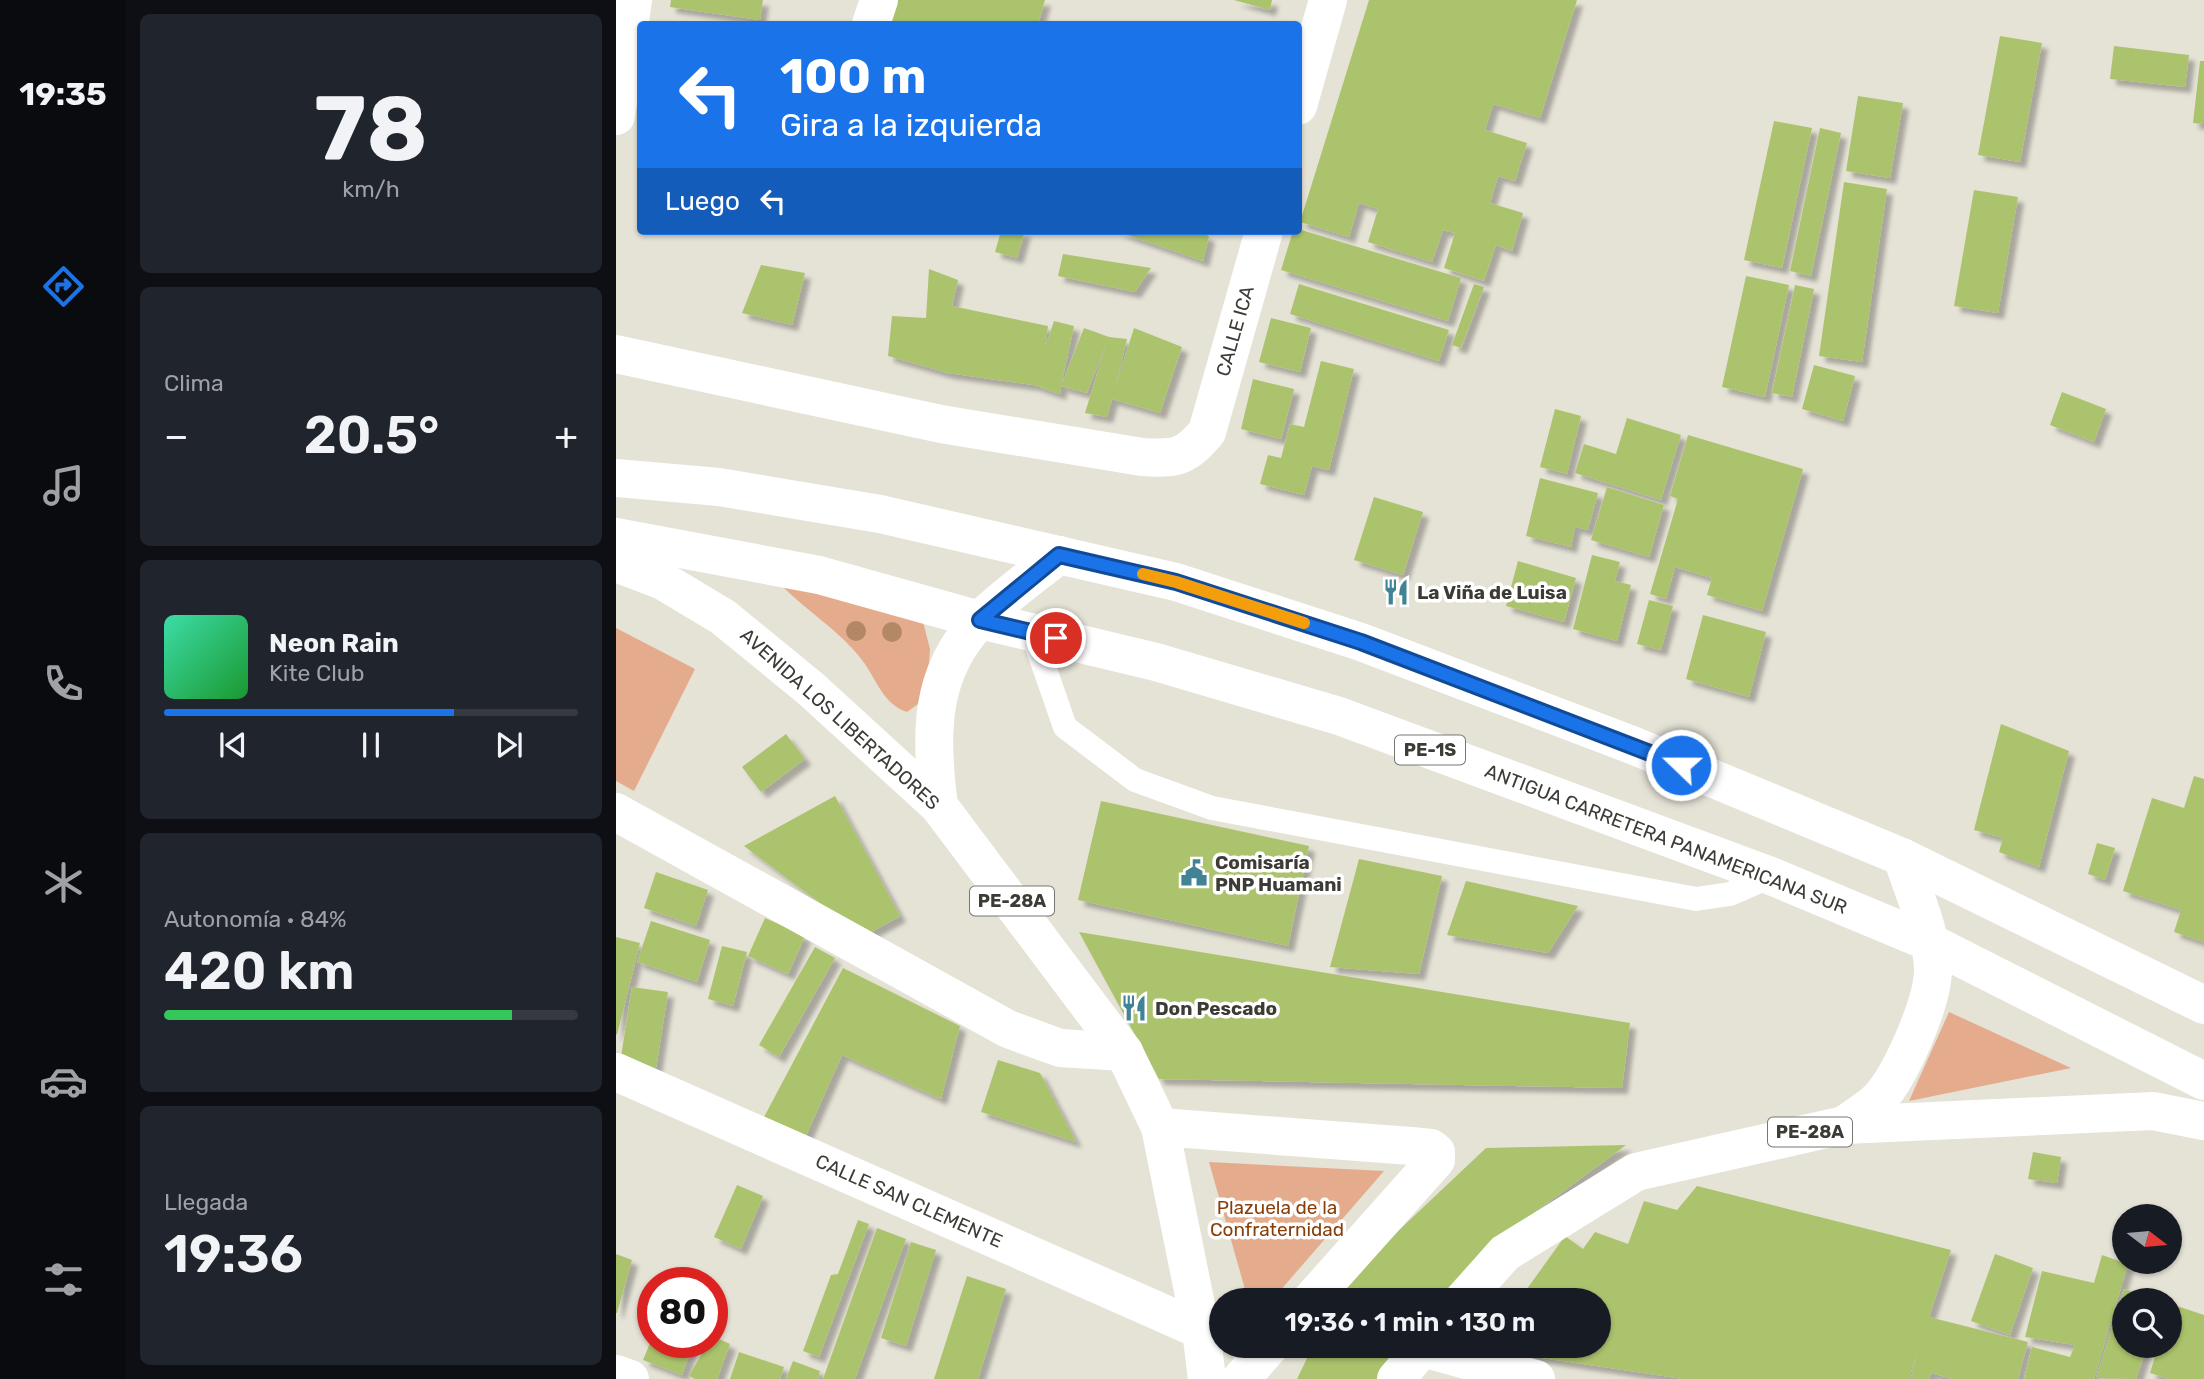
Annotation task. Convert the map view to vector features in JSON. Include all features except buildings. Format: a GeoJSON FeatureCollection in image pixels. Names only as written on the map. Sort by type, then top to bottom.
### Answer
{"type":"FeatureCollection","features":[{"type":"Feature","properties":{"kind":"main road"},"geometry":{"type":"LineString","coordinates":[[872,21],[879,0]]}},
{"type":"Feature","properties":{"kind":"main road"},"geometry":{"type":"LineString","coordinates":[[1302,92],[1328,0]]}},
{"type":"Feature","properties":{"kind":"main road"},"geometry":{"type":"LineString","coordinates":[[616,116],[637,24]]}},
{"type":"Feature","properties":{"kind":"main road","name":"CALLE ICA"},"geometry":{"type":"LineString","coordinates":[[616,354],[941,424],[1142,457],[1171,458],[1193,448],[1207,432],[1263,235]]}},
{"type":"Feature","properties":{"kind":"main road"},"geometry":{"type":"LineString","coordinates":[[616,478],[719,487],[880,514],[1176,582],[1361,642],[1632,745],[1902,857],[2204,1005]]}},
{"type":"Feature","properties":{"kind":"main road","name":"ANTIGUA CARRETERA PANAMERICANA SUR"},"geometry":{"type":"LineString","coordinates":[[616,537],[818,576],[980,620],[1156,662],[1339,716],[1771,876],[1929,942],[2204,1081]]}},
{"type":"Feature","properties":{"kind":"main road","name":"PE-28A"},"geometry":{"type":"LineString","coordinates":[[939,806],[933,759],[935,707],[954,652],[980,620],[1059,555]]}},
{"type":"Feature","properties":{"kind":"main road","name":"AVENIDA LOS LIBERTADORES"},"geometry":{"type":"LineString","coordinates":[[616,563],[663,581],[723,617],[811,689],[939,806],[1124,1052],[1160,1127],[1202,1330],[1207,1379]]}},
{"type":"Feature","properties":{"kind":"main road"},"geometry":{"type":"LineString","coordinates":[[616,812],[1008,1029],[1060,1048],[1124,1052]]}},
{"type":"Feature","properties":{"kind":"main road","name":"PE-28A"},"geometry":{"type":"LineString","coordinates":[[1844,1125],[1879,1099],[1907,1056],[1924,1016],[1933,972],[1929,942],[1902,857]]}},
{"type":"Feature","properties":{"kind":"main road","name":"CALLE SAN CLEMENTE"},"geometry":{"type":"LineString","coordinates":[[616,1072],[1202,1330]]}},
{"type":"Feature","properties":{"kind":"main road","name":"PE-28A"},"geometry":{"type":"LineString","coordinates":[[1474,1288],[1505,1253],[1636,1172],[1844,1125],[2154,1111],[2204,1121]]}},
{"type":"Feature","properties":{"kind":"main road"},"geometry":{"type":"LineString","coordinates":[[1160,1127],[1421,1147],[1431,1148],[1436,1152],[1436,1160],[1322,1288]]}},
{"type":"Feature","properties":{"kind":"main road"},"geometry":{"type":"LineString","coordinates":[[1241,1379],[1259,1358]]}},
{"type":"Feature","properties":{"kind":"main road"},"geometry":{"type":"LineString","coordinates":[[1396,1379],[1414,1358]]}},
{"type":"Feature","properties":{"kind":"main road"},"geometry":{"type":"LineString","coordinates":[[1462,1358],[1536,1379]]}},
{"type":"Feature","properties":{"kind":"main road"},"geometry":{"type":"LineString","coordinates":[[616,1374],[630,1379]]}},
{"type":"Feature","properties":{"kind":"lane"},"geometry":{"type":"LineString","coordinates":[[1032,632],[1065,727],[1135,780],[1212,808],[1696,899],[1730,894],[1771,876]]}},
{"type":"Feature","properties":{"kind":"green space"},"geometry":{"type":"Polygon","coordinates":[[[782,586],[921,614],[930,649],[929,664],[918,704],[907,712],[893,704],[847,643],[782,586]]]}},
{"type":"Feature","properties":{"kind":"green space"},"geometry":{"type":"Polygon","coordinates":[[[616,628],[695,669],[634,791],[616,781],[616,628]]]}},
{"type":"Feature","properties":{"kind":"green space"},"geometry":{"type":"Polygon","coordinates":[[[1949,1012],[2071,1068],[1909,1101],[1949,1012]]]}},
{"type":"Feature","properties":{"kind":"green space","name":"Plazuela de la Confraternidad"},"geometry":{"type":"Polygon","coordinates":[[[1209,1162],[1384,1171],[1282,1288],[1245,1288],[1209,1162]]]}},
{"type":"Feature","properties":{"kind":"slow traffic"},"geometry":{"type":"LineString","coordinates":[[1143,574],[1304,623]]}},
{"type":"Feature","properties":{"kind":"place","name":"La Viña de Luisa"},"geometry":{"type":"Point","coordinates":[1396,592]}},
{"type":"Feature","properties":{"kind":"place","name":"Comisaría PNP Huamani"},"geometry":{"type":"Point","coordinates":[1194,873]}},
{"type":"Feature","properties":{"kind":"place","name":"Don Pescado"},"geometry":{"type":"Point","coordinates":[1134,1008]}},
{"type":"Feature","properties":{"kind":"route"},"geometry":{"type":"LineString","coordinates":[[1056,638],[980,620],[1059,555],[1176,582],[1361,642],[1681,765]]}}]}
